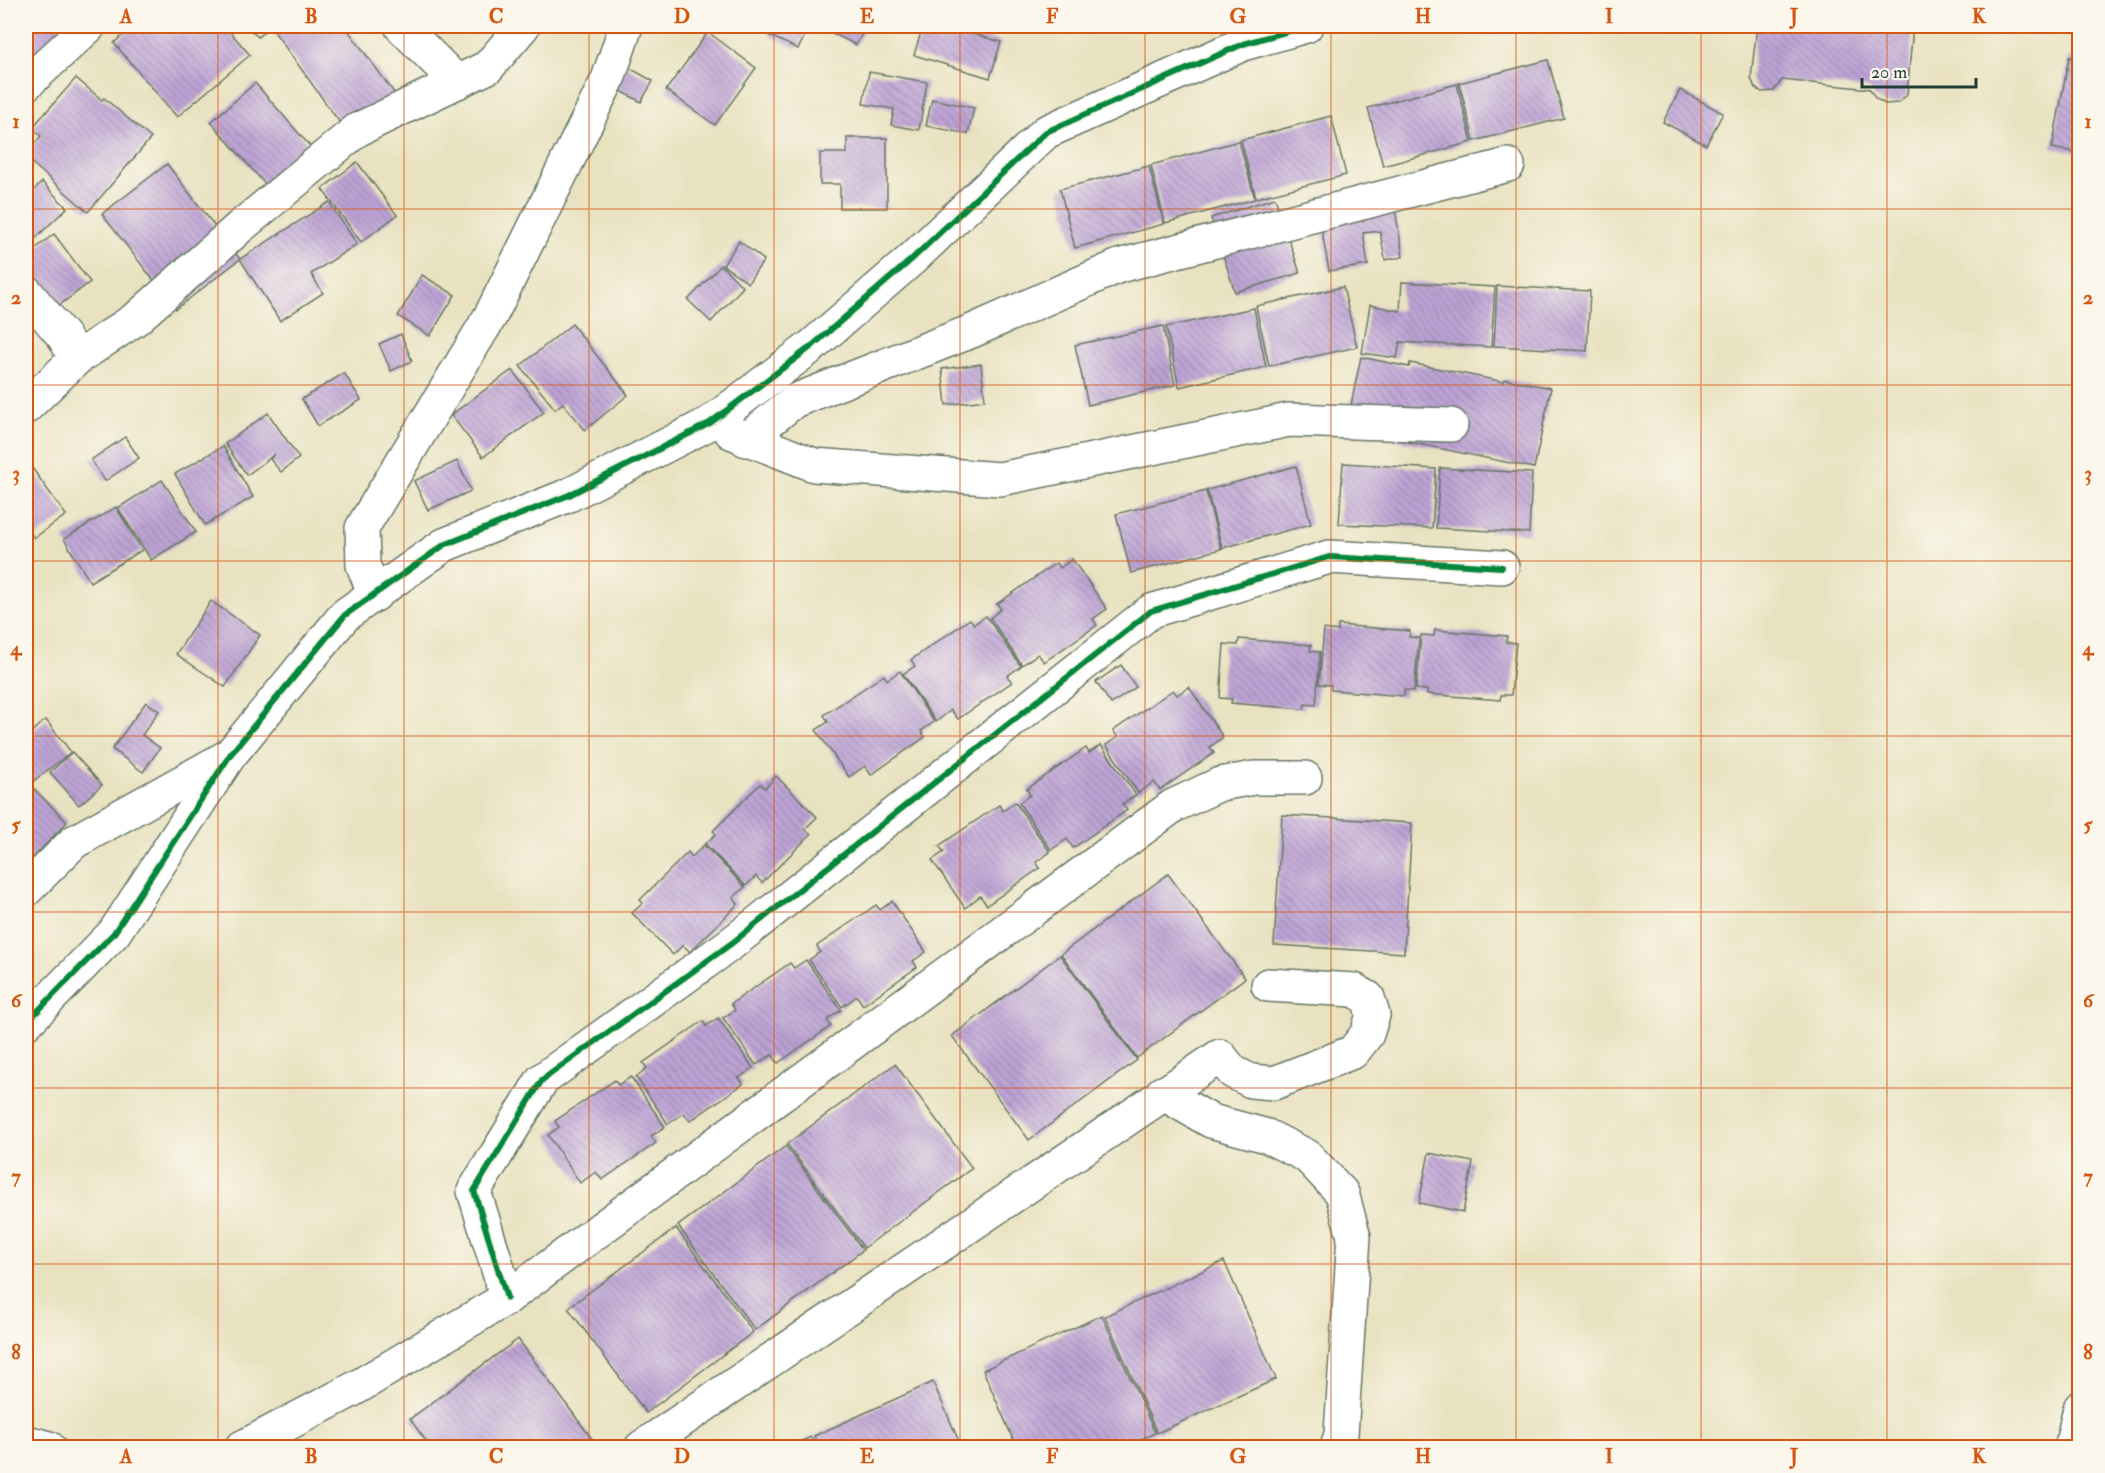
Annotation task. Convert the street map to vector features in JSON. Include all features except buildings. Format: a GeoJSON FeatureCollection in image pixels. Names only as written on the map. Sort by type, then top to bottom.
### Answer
{"type":"FeatureCollection","features":[{"type":"Feature","properties":{"kind":"street"},"geometry":{"type":"LineString","coordinates":[[26,84],[89,26]]}},
{"type":"Feature","properties":{"kind":"street"},"geometry":{"type":"LineString","coordinates":[[401,26],[457,82]]}},
{"type":"Feature","properties":{"kind":"street"},"geometry":{"type":"LineString","coordinates":[[26,407],[76,359],[137,318],[240,227],[357,130],[488,67],[523,26]]}},
{"type":"Feature","properties":{"kind":"street"},"geometry":{"type":"LineString","coordinates":[[375,595],[363,565],[362,528],[491,315],[608,79],[626,26]]}},
{"type":"Feature","properties":{"kind":"street"},"geometry":{"type":"LineString","coordinates":[[26,1023],[114,933],[230,755],[345,615],[444,545],[569,495],[710,423],[812,346],[912,259],[1046,132],[1244,44],[1306,26]]}},
{"type":"Feature","properties":{"kind":"street"},"geometry":{"type":"LineString","coordinates":[[746,440],[794,401],[972,331],[1119,266],[1508,165]]}},
{"type":"Feature","properties":{"kind":"street"},"geometry":{"type":"LineString","coordinates":[[26,292],[64,337],[76,359]]}},
{"type":"Feature","properties":{"kind":"street"},"geometry":{"type":"LineString","coordinates":[[710,423],[746,440],[814,465],[1000,479],[1289,420],[1451,425]]}},
{"type":"Feature","properties":{"kind":"street"},"geometry":{"type":"LineString","coordinates":[[507,1298],[474,1191],[542,1080],[732,943],[1151,611],[1329,557],[1502,567]]}},
{"type":"Feature","properties":{"kind":"street"},"geometry":{"type":"LineString","coordinates":[[26,890],[74,842],[230,755]]}},
{"type":"Feature","properties":{"kind":"street"},"geometry":{"type":"LineString","coordinates":[[241,1448],[354,1389],[507,1298],[1173,806],[1220,784],[1254,778],[1305,778]]}},
{"type":"Feature","properties":{"kind":"street"},"geometry":{"type":"LineString","coordinates":[[641,1448],[1162,1093],[1220,1056],[1233,1072],[1251,1081],[1274,1083],[1353,1052],[1367,1034],[1373,1015],[1368,998],[1354,990],[1268,985]]}},
{"type":"Feature","properties":{"kind":"street"},"geometry":{"type":"LineString","coordinates":[[1162,1093],[1211,1121],[1267,1136],[1306,1156],[1342,1193],[1354,1237],[1341,1434],[1337,1448]]}},
{"type":"Feature","properties":{"kind":"street"},"geometry":{"type":"LineString","coordinates":[[2071,1448],[2079,1408]]}},
{"type":"Feature","properties":{"kind":"street"},"geometry":{"type":"LineString","coordinates":[[26,1442],[49,1448]]}},
{"type":"Feature","properties":{"kind":"cycle path"},"geometry":{"type":"LineString","coordinates":[[26,1023],[114,933],[230,755],[345,615],[444,545],[569,495],[710,423],[812,346],[912,259],[1046,132],[1243,44],[1306,26]]}},
{"type":"Feature","properties":{"kind":"cycle path"},"geometry":{"type":"LineString","coordinates":[[507,1298],[474,1191],[542,1080],[732,943],[1151,611],[1329,557],[1502,567]]}}]}
